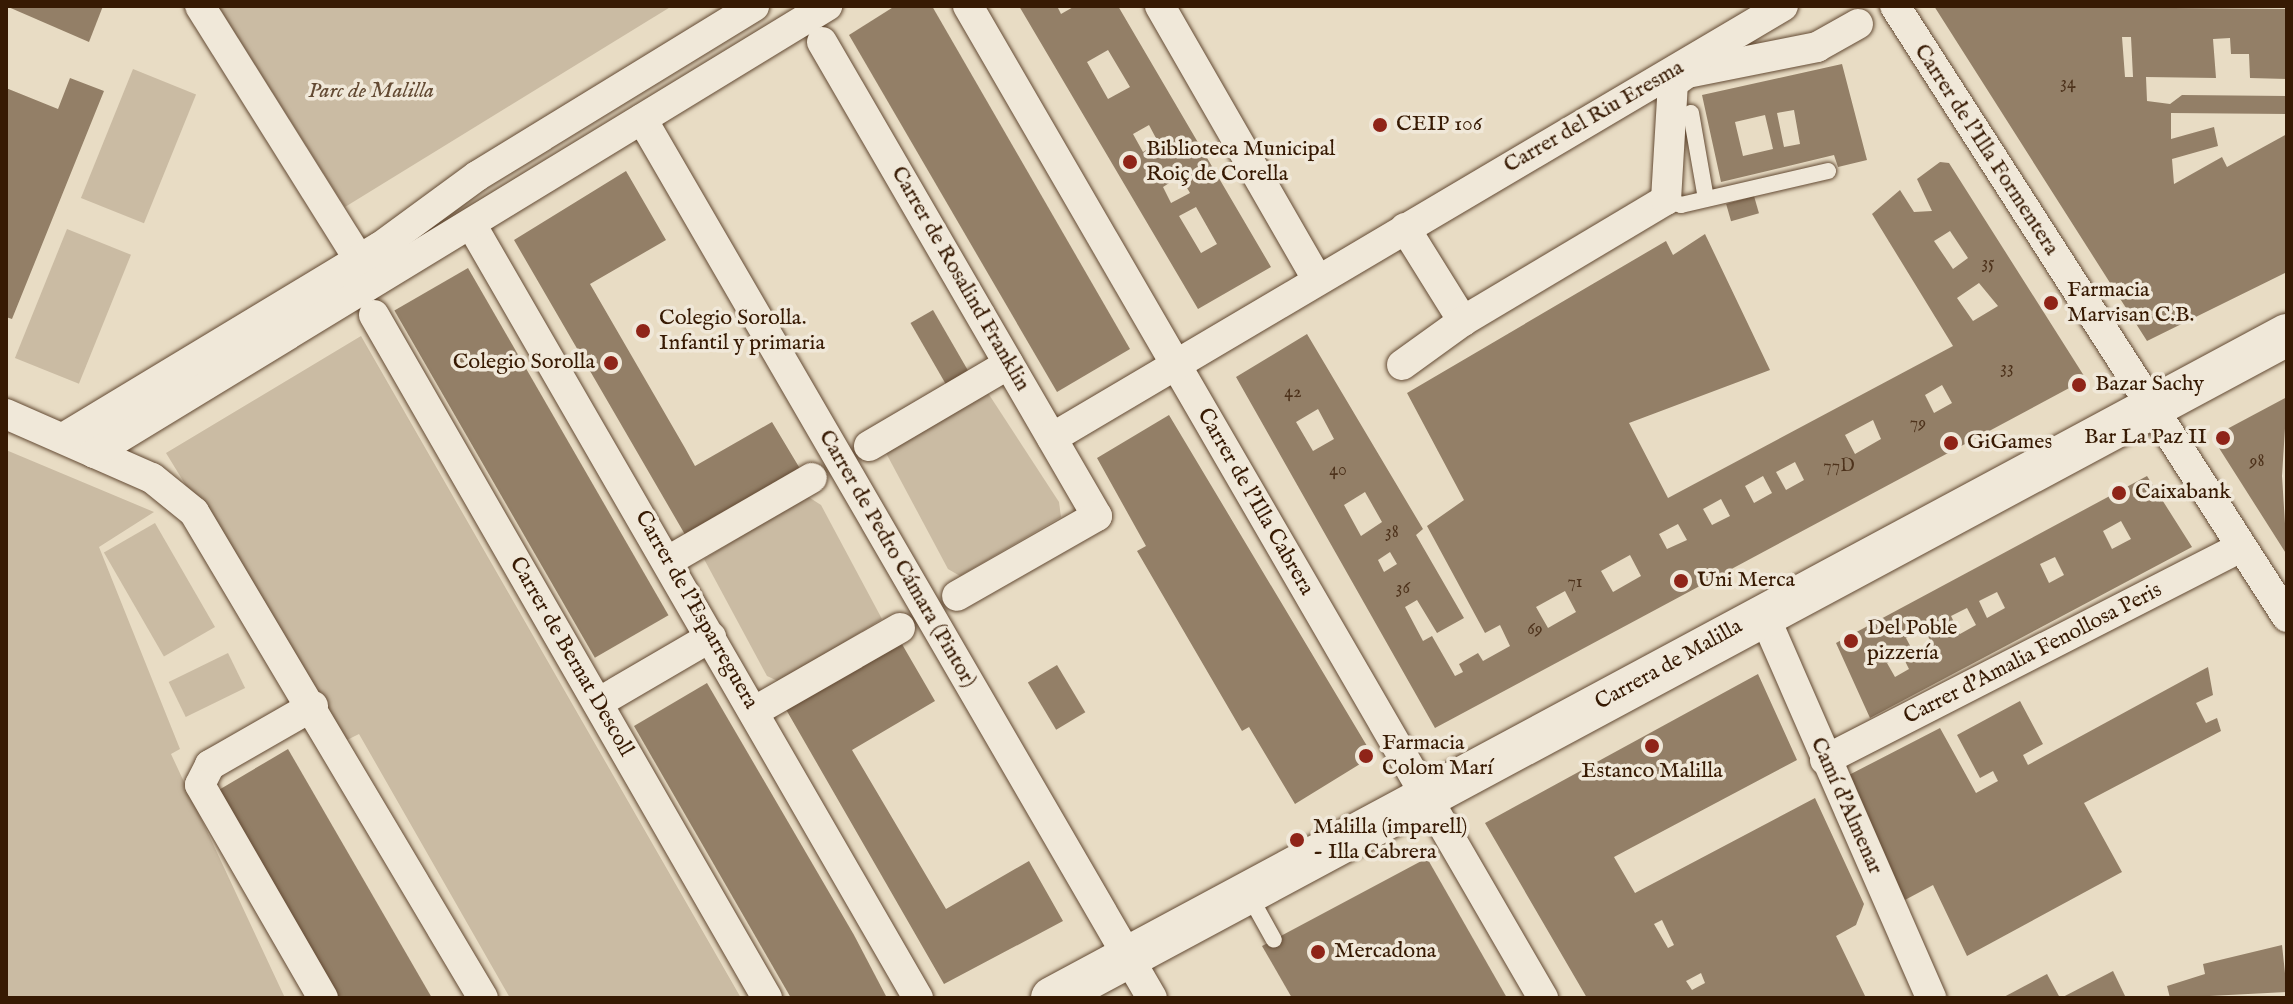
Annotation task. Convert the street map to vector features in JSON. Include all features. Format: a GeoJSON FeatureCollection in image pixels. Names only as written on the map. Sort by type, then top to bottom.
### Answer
{"type":"FeatureCollection","features":[{"type":"Feature","properties":{"kind":"street"},"geometry":{"type":"LineString","coordinates":[[200,6],[359,259]]}},
{"type":"Feature","properties":{"kind":"street"},"geometry":{"type":"LineString","coordinates":[[63,438],[103,420],[359,259],[477,176],[754,6]]}},
{"type":"Feature","properties":{"kind":"street"},"geometry":{"type":"LineString","coordinates":[[94,453],[827,6]]}},
{"type":"Feature","properties":{"kind":"street","name":"Carrer de l'Illa Cabrera"},"geometry":{"type":"LineString","coordinates":[[968,6],[1183,361],[1434,794],[1543,998]]}},
{"type":"Feature","properties":{"kind":"street","name":"Carrer de l'Illa Cabrera"},"geometry":{"type":"LineString","coordinates":[[988,6],[1183,361]]}},
{"type":"Feature","properties":{"kind":"street"},"geometry":{"type":"LineString","coordinates":[[1160,6],[1317,279]]}},
{"type":"Feature","properties":{"kind":"street","name":"Carrer del Riu Eresma"},"geometry":{"type":"LineString","coordinates":[[1052,438],[1783,6]]}},
{"type":"Feature","properties":{"kind":"street","name":"Carrer de l'Illa Formentera"},"geometry":{"type":"LineString","coordinates":[[1895,6],[2287,617]]}},
{"type":"Feature","properties":{"kind":"street","name":"Carrer del Riu Eresma"},"geometry":{"type":"LineString","coordinates":[[1666,200],[1673,83],[1687,73],[1817,47],[1858,24]]}},
{"type":"Feature","properties":{"kind":"street","name":"Carrer de Rosalind Franklin"},"geometry":{"type":"LineString","coordinates":[[822,42],[1097,516],[957,596]]}},
{"type":"Feature","properties":{"kind":"street","name":"Carrer de Pedro Cámara (Pintor)"},"geometry":{"type":"LineString","coordinates":[[642,119],[1152,998]]}},
{"type":"Feature","properties":{"kind":"street"},"geometry":{"type":"LineString","coordinates":[[1402,365],[1463,321],[1666,200]]}},
{"type":"Feature","properties":{"kind":"street","name":"Carrer de l'Esparreguera"},"geometry":{"type":"LineString","coordinates":[[471,224],[918,998]]}},
{"type":"Feature","properties":{"kind":"street"},"geometry":{"type":"LineString","coordinates":[[1405,228],[1463,321]]}},
{"type":"Feature","properties":{"kind":"street","name":"Carrer de Bernat Descoll"},"geometry":{"type":"LineString","coordinates":[[374,315],[767,998]]}},
{"type":"Feature","properties":{"kind":"street","name":"Carrera de Malilla"},"geometry":{"type":"LineString","coordinates":[[1052,998],[1249,895],[1763,613],[2287,335]]}},
{"type":"Feature","properties":{"kind":"street"},"geometry":{"type":"LineString","coordinates":[[869,446],[1009,364]]}},
{"type":"Feature","properties":{"kind":"street"},"geometry":{"type":"LineString","coordinates":[[6,414],[152,478],[194,512],[313,706],[483,998]]}},
{"type":"Feature","properties":{"kind":"street"},"geometry":{"type":"LineString","coordinates":[[94,453],[103,420]]}},
{"type":"Feature","properties":{"kind":"street"},"geometry":{"type":"LineString","coordinates":[[668,561],[812,478]]}},
{"type":"Feature","properties":{"kind":"street","name":"Carrer d'Amalia Fenollosa Peris"},"geometry":{"type":"LineString","coordinates":[[1825,760],[2241,547]]}},
{"type":"Feature","properties":{"kind":"street","name":"Camí d'Almenar"},"geometry":{"type":"LineString","coordinates":[[1763,613],[1931,998]]}},
{"type":"Feature","properties":{"kind":"street"},"geometry":{"type":"LineString","coordinates":[[755,711],[900,628]]}},
{"type":"Feature","properties":{"kind":"street"},"geometry":{"type":"LineString","coordinates":[[598,703],[711,637]]}},
{"type":"Feature","properties":{"kind":"street"},"geometry":{"type":"LineString","coordinates":[[313,706],[210,765],[200,785],[323,998]]}},
{"type":"Feature","properties":{"kind":"street","name":"Carrer de l'Illa Cabrera"},"geometry":{"type":"LineString","coordinates":[[1434,794],[1562,998]]}},
{"type":"Feature","properties":{"kind":"lane"},"geometry":{"type":"LineString","coordinates":[[1691,113],[1706,199]]}},
{"type":"Feature","properties":{"kind":"lane"},"geometry":{"type":"LineString","coordinates":[[1666,200],[1706,199],[1828,171]]}},
{"type":"Feature","properties":{"kind":"lane"},"geometry":{"type":"LineString","coordinates":[[1249,895],[1274,940]]}},
{"type":"Feature","properties":{"kind":"green space","name":"Parc de Malilla"},"geometry":{"type":"Polygon","coordinates":[[[218,6],[672,6],[345,207],[218,6]]]}},
{"type":"Feature","properties":{"kind":"green space"},"geometry":{"type":"Polygon","coordinates":[[[133,69],[196,94],[144,223],[81,198],[133,69]]]}},
{"type":"Feature","properties":{"kind":"green space"},"geometry":{"type":"Polygon","coordinates":[[[67,229],[131,255],[79,384],[15,358],[67,229]]]}},
{"type":"Feature","properties":{"kind":"green space"},"geometry":{"type":"Polygon","coordinates":[[[361,336],[741,998],[510,998],[359,734],[343,742],[166,453],[361,336]]]}},
{"type":"Feature","properties":{"kind":"green space"},"geometry":{"type":"Polygon","coordinates":[[[988,393],[1059,502],[1061,517],[960,576],[948,569],[886,453],[988,393]]]}},
{"type":"Feature","properties":{"kind":"green space"},"geometry":{"type":"Polygon","coordinates":[[[6,450],[154,512],[99,547],[180,749],[171,754],[285,998],[6,998],[6,450]]]}},
{"type":"Feature","properties":{"kind":"green space"},"geometry":{"type":"Polygon","coordinates":[[[807,496],[821,505],[882,619],[780,682],[767,676],[704,559],[807,496]]]}},
{"type":"Feature","properties":{"kind":"green space"},"geometry":{"type":"Polygon","coordinates":[[[155,523],[215,627],[164,656],[104,552],[155,523]]]}},
{"type":"Feature","properties":{"kind":"green space"},"geometry":{"type":"Polygon","coordinates":[[[228,653],[245,688],[186,717],[169,682],[228,653]]]}},
{"type":"Feature","properties":{"kind":"building"},"geometry":{"type":"Polygon","coordinates":[[[6,6],[103,6],[89,42],[6,6]]]}},
{"type":"Feature","properties":{"kind":"building"},"geometry":{"type":"Polygon","coordinates":[[[895,6],[932,6],[1130,349],[1057,392],[849,35],[895,6]]]}},
{"type":"Feature","properties":{"kind":"building"},"geometry":{"type":"Polygon","coordinates":[[[1019,6],[1057,6],[1061,14],[1075,6],[1118,6],[1271,267],[1198,309],[1019,6]],[[1108,50],[1087,62],[1108,99],[1130,87],[1108,50]],[[1149,125],[1133,134],[1143,152],[1158,142],[1149,125]],[[1180,176],[1163,187],[1171,203],[1190,193],[1180,176]],[[1196,207],[1179,216],[1201,253],[1217,244],[1196,207]]]}},
{"type":"Feature","properties":{"kind":"building"},"geometry":{"type":"Polygon","coordinates":[[[1934,6],[2287,9],[2287,79],[2250,78],[2249,54],[2231,54],[2230,38],[2213,39],[2216,78],[2146,77],[2147,101],[2170,104],[2182,95],[2287,96],[2287,114],[2171,113],[2171,139],[2214,127],[2218,146],[2172,159],[2174,184],[2222,157],[2227,167],[2287,134],[2287,272],[2147,341],[1934,6]],[[2122,37],[2125,77],[2133,77],[2131,37],[2122,37]]]}},
{"type":"Feature","properties":{"kind":"building"},"geometry":{"type":"Polygon","coordinates":[[[1842,64],[1867,160],[1838,167],[1834,155],[1721,182],[1702,95],[1842,64]],[[1794,110],[1777,113],[1784,147],[1800,144],[1794,110]],[[1765,115],[1735,122],[1743,156],[1773,149],[1765,115]]]}},
{"type":"Feature","properties":{"kind":"building"},"geometry":{"type":"Polygon","coordinates":[[[70,78],[104,91],[12,319],[6,317],[6,88],[58,109],[70,78]]]}},
{"type":"Feature","properties":{"kind":"building"},"geometry":{"type":"Polygon","coordinates":[[[1940,162],[1949,163],[2086,379],[1435,728],[1236,377],[1307,334],[1423,529],[1416,535],[1464,618],[1437,633],[1417,600],[1405,607],[1423,641],[1432,636],[1455,676],[1463,672],[1459,664],[1478,653],[1483,661],[1510,646],[1500,625],[1485,633],[1427,526],[1464,500],[1407,393],[1666,241],[1673,255],[1705,234],[1770,370],[1629,423],[1668,498],[1953,346],[1872,214],[1900,190],[1914,212],[1932,211],[1917,179],[1940,162]],[[1950,231],[1934,241],[1953,269],[1968,258],[1950,231]],[[1979,283],[1957,298],[1973,321],[1998,306],[1979,283]],[[1942,385],[1925,395],[1934,413],[1952,403],[1942,385]],[[1318,409],[1296,422],[1313,451],[1334,439],[1318,409]],[[1873,420],[1845,435],[1855,454],[1881,439],[1873,420]],[[1795,462],[1776,472],[1786,490],[1804,480],[1795,462]],[[1763,476],[1745,486],[1754,503],[1772,493],[1763,476]],[[1365,492],[1344,505],[1361,536],[1382,522],[1365,492]],[[1721,499],[1703,509],[1712,525],[1730,516],[1721,499]],[[1678,524],[1659,534],[1667,549],[1687,540],[1678,524]],[[1390,552],[1378,560],[1384,572],[1397,564],[1390,552]],[[1630,555],[1601,571],[1613,592],[1641,576],[1630,555]],[[1565,591],[1536,607],[1548,628],[1576,612],[1565,591]]]}},
{"type":"Feature","properties":{"kind":"building","name":"Colegio Sorolla"},"geometry":{"type":"Polygon","coordinates":[[[626,171],[666,240],[590,284],[695,466],[772,422],[802,472],[687,538],[514,240],[626,171]]]}},
{"type":"Feature","properties":{"kind":"building"},"geometry":{"type":"Polygon","coordinates":[[[1754,196],[1759,213],[1731,221],[1726,204],[1754,196]]]}},
{"type":"Feature","properties":{"kind":"building"},"geometry":{"type":"Polygon","coordinates":[[[468,268],[668,615],[595,658],[394,310],[468,268]]]}},
{"type":"Feature","properties":{"kind":"building"},"geometry":{"type":"Polygon","coordinates":[[[933,310],[970,374],[947,387],[910,323],[933,310]]]}},
{"type":"Feature","properties":{"kind":"building"},"geometry":{"type":"Polygon","coordinates":[[[2287,397],[2282,476],[2287,555],[2212,437],[2287,397]]]}},
{"type":"Feature","properties":{"kind":"building"},"geometry":{"type":"Polygon","coordinates":[[[1169,415],[1373,756],[1295,804],[1249,727],[1242,731],[1137,551],[1146,546],[1097,458],[1169,415]]]}},
{"type":"Feature","properties":{"kind":"building"},"geometry":{"type":"Polygon","coordinates":[[[2147,476],[2192,547],[1870,718],[1836,643],[2147,476]],[[2121,521],[2103,531],[2112,549],[2131,539],[2121,521]],[[2055,557],[2040,564],[2049,583],[2064,575],[2055,557]],[[1997,592],[1979,601],[1987,618],[2005,608],[1997,592]],[[1967,608],[1951,616],[1960,634],[1976,625],[1967,608]],[[1924,629],[1906,638],[1916,657],[1934,647],[1924,629]],[[1902,655],[1887,663],[1895,677],[1909,669],[1902,655]]]}},
{"type":"Feature","properties":{"kind":"building"},"geometry":{"type":"Polygon","coordinates":[[[899,639],[935,701],[852,750],[946,909],[1029,861],[1063,921],[944,984],[784,706],[899,639]]]}},
{"type":"Feature","properties":{"kind":"building"},"geometry":{"type":"Polygon","coordinates":[[[1057,665],[1085,712],[1056,730],[1028,683],[1057,665]]]}},
{"type":"Feature","properties":{"kind":"building"},"geometry":{"type":"Polygon","coordinates":[[[2208,667],[2213,695],[2196,703],[2206,723],[2217,718],[2221,731],[2084,803],[2122,872],[1967,956],[1933,885],[1903,901],[1845,777],[1940,728],[1976,793],[1998,781],[1993,771],[1980,778],[1957,735],[2020,701],[2043,744],[2023,755],[2028,765],[2208,667]]]}},
{"type":"Feature","properties":{"kind":"building"},"geometry":{"type":"Polygon","coordinates":[[[1758,674],[1797,760],[1614,857],[1635,893],[1815,798],[1864,904],[1856,925],[1836,936],[1866,998],[1587,998],[1485,823],[1758,674]],[[1662,920],[1654,924],[1668,948],[1674,945],[1662,920]],[[1701,973],[1686,981],[1692,990],[1705,983],[1701,973]]]}},
{"type":"Feature","properties":{"kind":"building"},"geometry":{"type":"Polygon","coordinates":[[[707,683],[854,935],[887,998],[791,998],[634,726],[707,683]]]}},
{"type":"Feature","properties":{"kind":"building"},"geometry":{"type":"Polygon","coordinates":[[[288,749],[432,998],[336,998],[217,791],[288,749]]]}},
{"type":"Feature","properties":{"kind":"building"},"geometry":{"type":"Polygon","coordinates":[[[1427,858],[1507,998],[1292,998],[1262,946],[1427,858]]]}},
{"type":"Feature","properties":{"kind":"building"},"geometry":{"type":"Polygon","coordinates":[[[2282,945],[2287,992],[2170,998],[2167,986],[2205,974],[2203,964],[2282,945]]]}},
{"type":"Feature","properties":{"kind":"building"},"geometry":{"type":"Polygon","coordinates":[[[2113,971],[2126,998],[2061,998],[2113,971]]]}},
{"type":"Feature","properties":{"kind":"building"},"geometry":{"type":"Polygon","coordinates":[[[2047,974],[2060,998],[2002,998],[2047,974]]]}},
{"type":"Feature","properties":{"kind":"place","name":"CEIP 106"},"geometry":{"type":"Point","coordinates":[1380,125]}},
{"type":"Feature","properties":{"kind":"place","name":"Biblioteca Municipal Roiç de Corella"},"geometry":{"type":"Point","coordinates":[1130,162]}},
{"type":"Feature","properties":{"kind":"place","name":"Farmacia Marvisan C.B."},"geometry":{"type":"Point","coordinates":[2051,303]}},
{"type":"Feature","properties":{"kind":"place","name":"Colegio Sorolla. Infantil y primaria"},"geometry":{"type":"Point","coordinates":[643,331]}},
{"type":"Feature","properties":{"kind":"place","name":"Colegio Sorolla"},"geometry":{"type":"Point","coordinates":[611,363]}},
{"type":"Feature","properties":{"kind":"place","name":"Bazar Sachy"},"geometry":{"type":"Point","coordinates":[2079,385]}},
{"type":"Feature","properties":{"kind":"place","name":"Bar La Paz II"},"geometry":{"type":"Point","coordinates":[2223,438]}},
{"type":"Feature","properties":{"kind":"place","name":"GiGames"},"geometry":{"type":"Point","coordinates":[1951,443]}},
{"type":"Feature","properties":{"kind":"place","name":"Caixabank"},"geometry":{"type":"Point","coordinates":[2119,493]}},
{"type":"Feature","properties":{"kind":"place","name":"Uni Merca"},"geometry":{"type":"Point","coordinates":[1681,581]}},
{"type":"Feature","properties":{"kind":"place","name":"Del Poble pizzería"},"geometry":{"type":"Point","coordinates":[1851,641]}},
{"type":"Feature","properties":{"kind":"place","name":"Estanco Malilla"},"geometry":{"type":"Point","coordinates":[1652,746]}},
{"type":"Feature","properties":{"kind":"place","name":"Farmacia Colom Marí"},"geometry":{"type":"Point","coordinates":[1366,756]}},
{"type":"Feature","properties":{"kind":"place","name":"Malilla (imparell) - Illa Cabrera"},"geometry":{"type":"Point","coordinates":[1297,840]}},
{"type":"Feature","properties":{"kind":"place","name":"Mercadona"},"geometry":{"type":"Point","coordinates":[1318,952]}}]}
